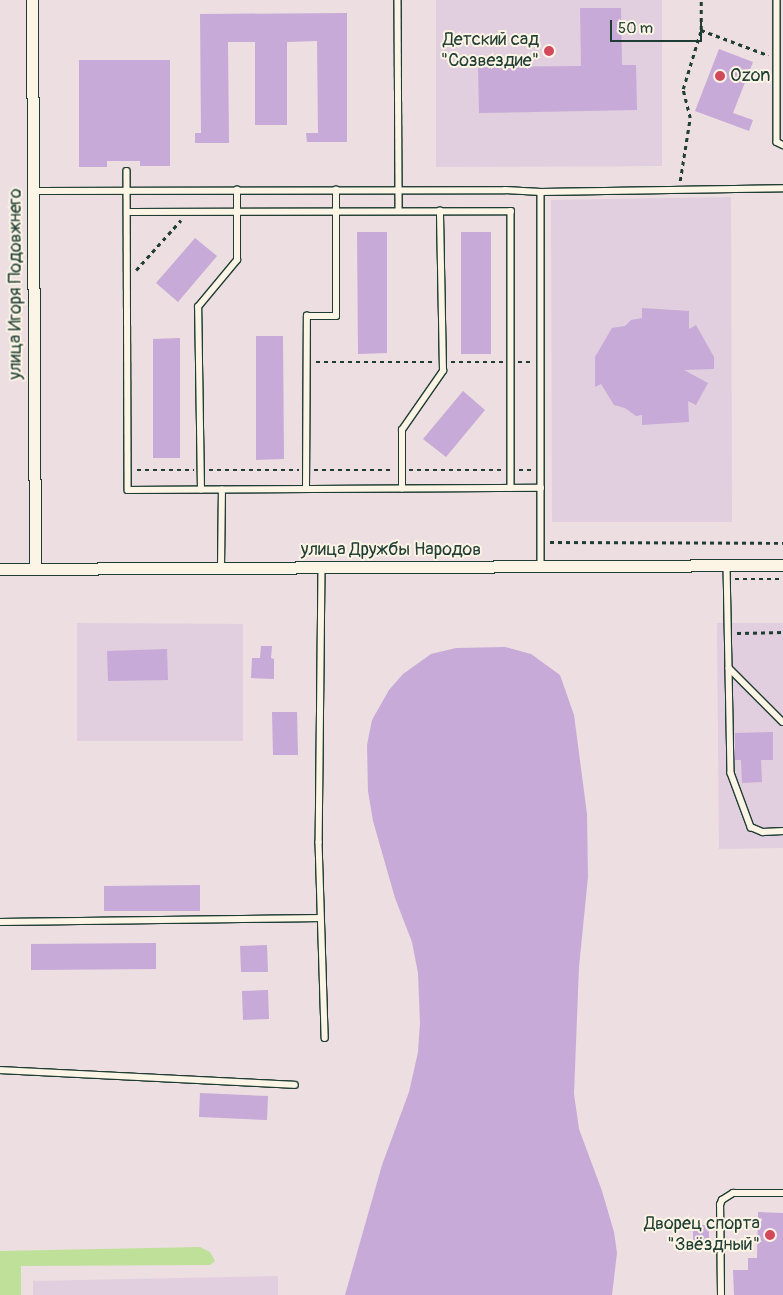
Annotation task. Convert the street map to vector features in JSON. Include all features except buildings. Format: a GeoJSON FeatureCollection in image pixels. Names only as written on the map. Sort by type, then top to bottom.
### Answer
{"type":"FeatureCollection","features":[{"type":"Feature","properties":{"kind":"street","name":"улица Игоря Подовжнего"},"geometry":{"type":"LineString","coordinates":[[32,0],[35,568]]}},
{"type":"Feature","properties":{"kind":"street","name":"улица Дружбы Народов"},"geometry":{"type":"LineString","coordinates":[[0,569],[783,565]]}},
{"type":"Feature","properties":{"kind":"lane"},"geometry":{"type":"LineString","coordinates":[[398,0],[399,212]]}},
{"type":"Feature","properties":{"kind":"lane"},"geometry":{"type":"LineString","coordinates":[[777,0],[777,142],[783,145]]}},
{"type":"Feature","properties":{"kind":"lane"},"geometry":{"type":"LineString","coordinates":[[127,172],[128,490],[541,488]]}},
{"type":"Feature","properties":{"kind":"lane"},"geometry":{"type":"LineString","coordinates":[[33,191],[399,190],[541,192],[783,188]]}},
{"type":"Feature","properties":{"kind":"lane"},"geometry":{"type":"LineString","coordinates":[[201,490],[198,307],[237,260],[237,190]]}},
{"type":"Feature","properties":{"kind":"lane"},"geometry":{"type":"LineString","coordinates":[[306,489],[307,316],[336,316],[336,190]]}},
{"type":"Feature","properties":{"kind":"lane"},"geometry":{"type":"LineString","coordinates":[[541,192],[541,567]]}},
{"type":"Feature","properties":{"kind":"lane"},"geometry":{"type":"LineString","coordinates":[[402,489],[402,430],[443,372],[440,211]]}},
{"type":"Feature","properties":{"kind":"lane"},"geometry":{"type":"LineString","coordinates":[[127,212],[511,211],[511,488]]}},
{"type":"Feature","properties":{"kind":"lane"},"geometry":{"type":"LineString","coordinates":[[221,568],[222,490]]}},
{"type":"Feature","properties":{"kind":"lane"},"geometry":{"type":"LineString","coordinates":[[727,565],[731,773],[751,827],[763,832],[783,831]]}},
{"type":"Feature","properties":{"kind":"lane"},"geometry":{"type":"LineString","coordinates":[[322,568],[319,792],[320,918],[325,1038]]}},
{"type":"Feature","properties":{"kind":"lane"},"geometry":{"type":"LineString","coordinates":[[729,668],[783,722]]}},
{"type":"Feature","properties":{"kind":"lane"},"geometry":{"type":"LineString","coordinates":[[0,922],[320,918]]}},
{"type":"Feature","properties":{"kind":"lane"},"geometry":{"type":"LineString","coordinates":[[0,1070],[295,1085]]}},
{"type":"Feature","properties":{"kind":"lane"},"geometry":{"type":"LineString","coordinates":[[721,1295],[720,1205],[722,1200],[733,1193],[783,1193]]}},
{"type":"Feature","properties":{"kind":"path"},"geometry":{"type":"LineString","coordinates":[[679,189],[690,118],[683,89],[701,30],[701,0]]}},
{"type":"Feature","properties":{"kind":"path"},"geometry":{"type":"LineString","coordinates":[[701,30],[777,58]]}},
{"type":"Feature","properties":{"kind":"path"},"geometry":{"type":"LineString","coordinates":[[127,280],[188,212]]}},
{"type":"Feature","properties":{"kind":"path"},"geometry":{"type":"LineString","coordinates":[[307,362],[541,362]]}},
{"type":"Feature","properties":{"kind":"path"},"geometry":{"type":"LineString","coordinates":[[128,470],[541,470]]}},
{"type":"Feature","properties":{"kind":"path"},"geometry":{"type":"LineString","coordinates":[[541,542],[783,543]]}},
{"type":"Feature","properties":{"kind":"path"},"geometry":{"type":"LineString","coordinates":[[728,579],[783,579]]}},
{"type":"Feature","properties":{"kind":"path"},"geometry":{"type":"LineString","coordinates":[[728,633],[783,632]]}},
{"type":"Feature","properties":{"kind":"shaded area","name":"Детский сад \"Созвездие\""},"geometry":{"type":"Polygon","coordinates":[[[436,0],[662,0],[662,166],[436,167],[436,0]]]}},
{"type":"Feature","properties":{"kind":"shaded area"},"geometry":{"type":"Polygon","coordinates":[[[731,197],[732,522],[552,522],[551,200],[731,197]]]}},
{"type":"Feature","properties":{"kind":"shaded area"},"geometry":{"type":"Polygon","coordinates":[[[77,623],[243,624],[243,741],[77,741],[77,623]]]}},
{"type":"Feature","properties":{"kind":"shaded area"},"geometry":{"type":"Polygon","coordinates":[[[717,623],[783,623],[783,848],[719,849],[717,623]]]}},
{"type":"Feature","properties":{"kind":"shaded area"},"geometry":{"type":"Polygon","coordinates":[[[278,1276],[278,1295],[33,1295],[33,1281],[278,1276]]]}},
{"type":"Feature","properties":{"kind":"green space"},"geometry":{"type":"Polygon","coordinates":[[[200,1247],[210,1252],[215,1261],[210,1265],[21,1266],[21,1295],[0,1295],[0,1251],[200,1247]]]}},
{"type":"Feature","properties":{"kind":"place","name":"Детский сад \"Созвездие\""},"geometry":{"type":"Point","coordinates":[549,51]}},
{"type":"Feature","properties":{"kind":"place","name":"Ozon"},"geometry":{"type":"Point","coordinates":[720,76]}},
{"type":"Feature","properties":{"kind":"place","name":"Дворец спорта \"Звёздный\""},"geometry":{"type":"Point","coordinates":[770,1235]}}]}
